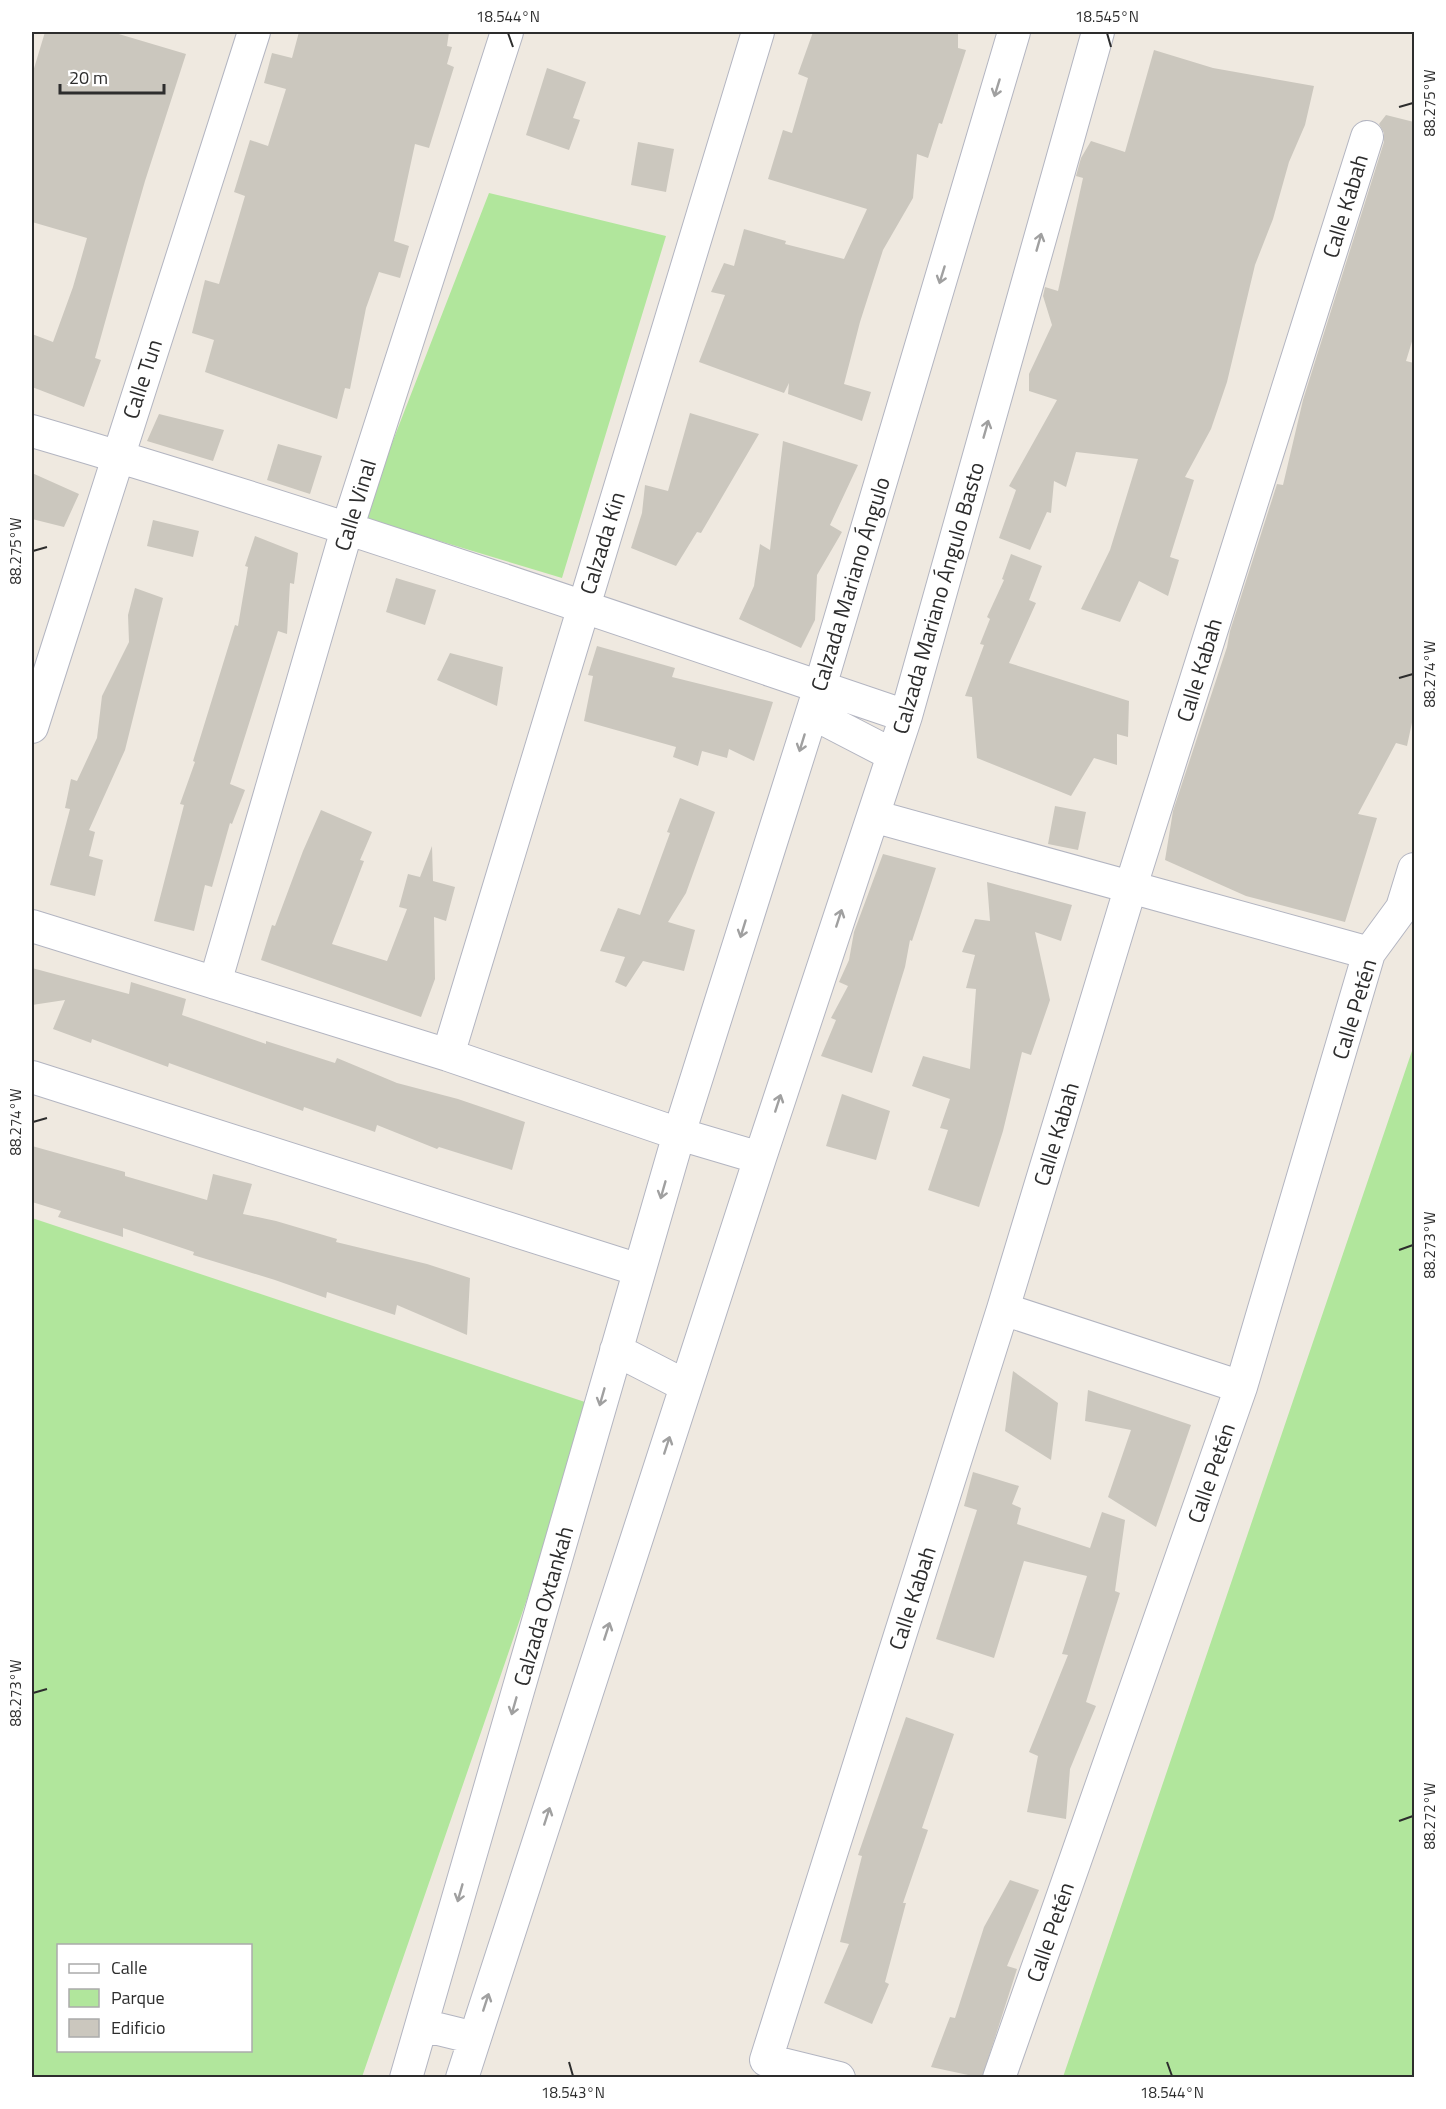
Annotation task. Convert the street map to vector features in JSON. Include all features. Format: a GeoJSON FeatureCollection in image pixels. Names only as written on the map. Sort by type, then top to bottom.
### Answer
{"type":"FeatureCollection","features":[{"type":"Feature","properties":{"kind":"street","name":"Calle Tun"},"geometry":{"type":"LineString","coordinates":[[32,727],[254,32]]}},
{"type":"Feature","properties":{"kind":"street","name":"Calle Vinal"},"geometry":{"type":"LineString","coordinates":[[215,983],[347,529],[507,32]]}},
{"type":"Feature","properties":{"kind":"street","name":"Calzada Kin"},"geometry":{"type":"LineString","coordinates":[[448,1055],[758,32]]}},
{"type":"Feature","properties":{"kind":"street","name":"Calzada Mariano Ángulo"},"geometry":{"type":"LineString","coordinates":[[679,1134],[816,700],[1014,32]]}},
{"type":"Feature","properties":{"kind":"street","name":"Calzada Mariano Ángulo Basto"},"geometry":{"type":"LineString","coordinates":[[760,1158],[906,716],[1098,32]]}},
{"type":"Feature","properties":{"kind":"street","name":"Calle Kabah"},"geometry":{"type":"LineString","coordinates":[[839,2078],[766,2060],[1003,1309],[1131,886],[1367,137]]}},
{"type":"Feature","properties":{"kind":"street"},"geometry":{"type":"LineString","coordinates":[[32,431],[118,456],[583,606],[816,700],[906,716]]}},
{"type":"Feature","properties":{"kind":"street"},"geometry":{"type":"LineString","coordinates":[[816,700],[893,755]]}},
{"type":"Feature","properties":{"kind":"street"},"geometry":{"type":"LineString","coordinates":[[873,816],[1369,953]]}},
{"type":"Feature","properties":{"kind":"street","name":"Calle Petén"},"geometry":{"type":"LineString","coordinates":[[999,2078],[1241,1387],[1369,953],[1408,910],[1414,869]]}},
{"type":"Feature","properties":{"kind":"street"},"geometry":{"type":"LineString","coordinates":[[32,926],[448,1055],[679,1134],[760,1158],[462,2078]]}},
{"type":"Feature","properties":{"kind":"street"},"geometry":{"type":"LineString","coordinates":[[32,1077],[639,1270]]}},
{"type":"Feature","properties":{"kind":"street","name":"Calzada Oxtankah"},"geometry":{"type":"LineString","coordinates":[[406,2078],[679,1134]]}},
{"type":"Feature","properties":{"kind":"street"},"geometry":{"type":"LineString","coordinates":[[1003,1309],[1241,1387]]}},
{"type":"Feature","properties":{"kind":"street"},"geometry":{"type":"LineString","coordinates":[[616,1350],[686,1386]]}},
{"type":"Feature","properties":{"kind":"street"},"geometry":{"type":"LineString","coordinates":[[422,2025],[475,2038]]}},
{"type":"Feature","properties":{"kind":"green space"},"geometry":{"type":"Polygon","coordinates":[[[489,193],[666,236],[562,578],[363,518],[489,193]]]}},
{"type":"Feature","properties":{"kind":"green space"},"geometry":{"type":"Polygon","coordinates":[[[1414,1045],[1414,2077],[1063,2077],[1414,1045]]]}},
{"type":"Feature","properties":{"kind":"green space"},"geometry":{"type":"Polygon","coordinates":[[[32,1218],[594,1405],[362,2077],[32,2078],[32,1218]]]}},
{"type":"Feature","properties":{"kind":"building"},"geometry":{"type":"Polygon","coordinates":[[[45,32],[112,32],[186,54],[145,181],[95,358],[101,360],[84,407],[32,387],[32,334],[53,342],[73,287],[87,238],[32,222],[32,75],[45,32]]]}},
{"type":"Feature","properties":{"kind":"building"},"geometry":{"type":"Polygon","coordinates":[[[299,32],[449,32],[447,46],[452,47],[447,64],[454,67],[429,148],[415,144],[394,241],[409,246],[400,278],[379,272],[366,308],[350,389],[345,388],[337,419],[205,372],[214,340],[192,333],[205,280],[219,284],[245,196],[234,192],[250,140],[268,146],[286,89],[264,83],[272,53],[292,58],[299,32]]]}},
{"type":"Feature","properties":{"kind":"building"},"geometry":{"type":"Polygon","coordinates":[[[813,32],[958,32],[958,48],[966,50],[942,124],[939,123],[928,158],[917,154],[913,198],[883,250],[860,322],[844,384],[871,392],[862,421],[788,394],[789,383],[784,393],[699,362],[725,295],[711,292],[724,263],[734,266],[744,229],[786,241],[785,244],[844,259],[867,209],[768,179],[783,130],[792,133],[808,78],[798,74],[813,32]]]}},
{"type":"Feature","properties":{"kind":"building"},"geometry":{"type":"Polygon","coordinates":[[[1154,50],[1213,68],[1314,86],[1305,125],[1289,162],[1273,219],[1255,265],[1227,382],[1211,429],[1185,477],[1194,480],[1170,557],[1179,560],[1168,596],[1139,581],[1120,622],[1081,609],[1110,550],[1138,459],[1076,452],[1066,487],[1054,481],[1051,513],[1047,512],[1030,550],[999,538],[1016,490],[1009,486],[1057,400],[1029,391],[1029,374],[1052,325],[1043,296],[1045,287],[1058,291],[1083,178],[1076,176],[1081,158],[1091,141],[1125,152],[1154,50]]]}},
{"type":"Feature","properties":{"kind":"building"},"geometry":{"type":"Polygon","coordinates":[[[547,68],[586,82],[573,118],[580,120],[569,150],[526,135],[547,68]]]}},
{"type":"Feature","properties":{"kind":"building"},"geometry":{"type":"Polygon","coordinates":[[[1386,115],[1414,122],[1414,335],[1406,361],[1414,363],[1414,713],[1407,746],[1396,743],[1358,814],[1377,818],[1345,922],[1246,896],[1165,860],[1173,811],[1277,484],[1283,485],[1303,400],[1384,142],[1384,133],[1379,124],[1386,115]]]}},
{"type":"Feature","properties":{"kind":"building"},"geometry":{"type":"Polygon","coordinates":[[[638,142],[674,149],[666,192],[631,185],[638,142]]]}},
{"type":"Feature","properties":{"kind":"building"},"geometry":{"type":"Polygon","coordinates":[[[690,413],[759,434],[701,533],[697,532],[676,566],[631,548],[642,513],[645,485],[668,491],[690,413]]]}},
{"type":"Feature","properties":{"kind":"building"},"geometry":{"type":"Polygon","coordinates":[[[159,414],[224,430],[213,461],[147,441],[159,414]]]}},
{"type":"Feature","properties":{"kind":"building"},"geometry":{"type":"Polygon","coordinates":[[[783,441],[858,465],[830,525],[842,532],[817,575],[815,620],[801,648],[739,619],[754,586],[760,544],[770,550],[783,441]]]}},
{"type":"Feature","properties":{"kind":"building"},"geometry":{"type":"Polygon","coordinates":[[[278,444],[322,456],[310,494],[267,480],[278,444]]]}},
{"type":"Feature","properties":{"kind":"building"},"geometry":{"type":"Polygon","coordinates":[[[32,473],[79,494],[64,527],[32,519],[32,473]]]}},
{"type":"Feature","properties":{"kind":"building"},"geometry":{"type":"Polygon","coordinates":[[[153,520],[199,531],[193,557],[147,546],[153,520]]]}},
{"type":"Feature","properties":{"kind":"building"},"geometry":{"type":"Polygon","coordinates":[[[255,536],[298,553],[294,584],[290,583],[287,634],[278,631],[230,784],[245,790],[232,824],[230,823],[212,887],[205,885],[194,931],[154,921],[184,805],[180,804],[195,762],[193,761],[235,625],[238,626],[248,567],[245,566],[255,536]]]}},
{"type":"Feature","properties":{"kind":"building"},"geometry":{"type":"Polygon","coordinates":[[[1011,554],[1042,566],[1029,600],[1036,603],[1009,663],[1129,701],[1128,737],[1117,734],[1117,765],[1094,758],[1071,796],[977,758],[972,697],[965,696],[984,645],[980,644],[990,619],[987,617],[1004,580],[1002,579],[1011,554]]]}},
{"type":"Feature","properties":{"kind":"building"},"geometry":{"type":"Polygon","coordinates":[[[396,578],[436,590],[425,625],[386,612],[396,578]]]}},
{"type":"Feature","properties":{"kind":"building"},"geometry":{"type":"Polygon","coordinates":[[[135,588],[163,598],[125,750],[89,830],[95,832],[89,856],[103,860],[95,896],[50,885],[70,809],[65,808],[71,779],[77,781],[97,738],[102,696],[129,642],[128,615],[135,588]]]}},
{"type":"Feature","properties":{"kind":"building"},"geometry":{"type":"Polygon","coordinates":[[[597,646],[675,668],[672,677],[773,702],[754,761],[729,749],[727,758],[702,751],[698,766],[673,757],[676,747],[584,721],[593,676],[588,675],[597,646]]]}},
{"type":"Feature","properties":{"kind":"building"},"geometry":{"type":"Polygon","coordinates":[[[450,653],[503,667],[497,706],[437,680],[450,653]]]}},
{"type":"Feature","properties":{"kind":"building"},"geometry":{"type":"Polygon","coordinates":[[[680,798],[715,812],[686,893],[668,922],[695,930],[684,971],[643,961],[626,987],[615,982],[625,957],[600,951],[618,908],[640,915],[670,833],[667,832],[680,798]]]}},
{"type":"Feature","properties":{"kind":"building"},"geometry":{"type":"Polygon","coordinates":[[[1055,806],[1086,812],[1078,850],[1048,844],[1055,806]]]}},
{"type":"Feature","properties":{"kind":"building"},"geometry":{"type":"Polygon","coordinates":[[[321,810],[372,832],[360,860],[364,861],[332,944],[387,961],[407,909],[399,907],[408,874],[420,877],[432,846],[433,881],[455,887],[446,921],[434,917],[435,979],[421,1017],[261,960],[272,925],[275,926],[321,810]]]}},
{"type":"Feature","properties":{"kind":"building"},"geometry":{"type":"Polygon","coordinates":[[[883,854],[936,868],[912,941],[910,940],[905,967],[872,1073],[821,1056],[836,1020],[831,1018],[848,986],[839,982],[849,960],[854,932],[883,854]]]}},
{"type":"Feature","properties":{"kind":"building"},"geometry":{"type":"Polygon","coordinates":[[[987,882],[1072,905],[1061,941],[1035,932],[1050,1000],[1031,1055],[1022,1052],[1003,1131],[979,1207],[928,1190],[948,1130],[940,1128],[950,1099],[912,1086],[923,1056],[970,1069],[976,989],[966,988],[975,955],[962,952],[975,919],[990,921],[987,882]]]}},
{"type":"Feature","properties":{"kind":"building"},"geometry":{"type":"Polygon","coordinates":[[[32,968],[129,994],[131,982],[186,999],[182,1015],[266,1044],[266,1041],[335,1063],[337,1058],[397,1083],[458,1099],[525,1122],[512,1170],[439,1147],[437,1149],[377,1125],[375,1132],[304,1107],[303,1111],[169,1063],[168,1067],[92,1039],[91,1043],[53,1029],[65,1000],[32,1005],[32,968]]]}},
{"type":"Feature","properties":{"kind":"building"},"geometry":{"type":"Polygon","coordinates":[[[842,1094],[890,1111],[876,1160],[826,1146],[842,1094]]]}},
{"type":"Feature","properties":{"kind":"building"},"geometry":{"type":"Polygon","coordinates":[[[32,1146],[125,1172],[125,1176],[207,1200],[213,1174],[252,1184],[243,1214],[276,1221],[337,1239],[336,1242],[427,1264],[470,1278],[467,1335],[397,1305],[395,1315],[327,1292],[326,1298],[193,1255],[194,1252],[123,1228],[123,1237],[58,1217],[61,1211],[32,1202],[32,1146]]]}},
{"type":"Feature","properties":{"kind":"building"},"geometry":{"type":"Polygon","coordinates":[[[1013,1371],[1058,1403],[1051,1460],[1005,1431],[1013,1371]]]}},
{"type":"Feature","properties":{"kind":"building"},"geometry":{"type":"Polygon","coordinates":[[[1088,1390],[1191,1425],[1156,1527],[1108,1497],[1131,1430],[1085,1421],[1088,1390]]]}},
{"type":"Feature","properties":{"kind":"building"},"geometry":{"type":"Polygon","coordinates":[[[973,1472],[1019,1486],[1012,1504],[1021,1508],[1017,1524],[1090,1548],[1102,1512],[1125,1520],[1115,1591],[1120,1593],[1086,1702],[1096,1706],[1070,1769],[1066,1819],[1027,1812],[1038,1756],[1029,1752],[1068,1655],[1062,1654],[1087,1576],[1024,1561],[994,1658],[936,1639],[977,1510],[964,1506],[973,1472]]]}},
{"type":"Feature","properties":{"kind":"building"},"geometry":{"type":"Polygon","coordinates":[[[906,1717],[954,1734],[922,1828],[928,1830],[903,1903],[906,1903],[885,1982],[889,1984],[872,2024],[824,2003],[849,1944],[840,1942],[862,1856],[858,1855],[906,1717]]]}},
{"type":"Feature","properties":{"kind":"building"},"geometry":{"type":"Polygon","coordinates":[[[1010,1880],[1039,1890],[1007,1966],[1017,1969],[982,2078],[931,2067],[950,2017],[955,2018],[984,1927],[1010,1880]]]}}]}
